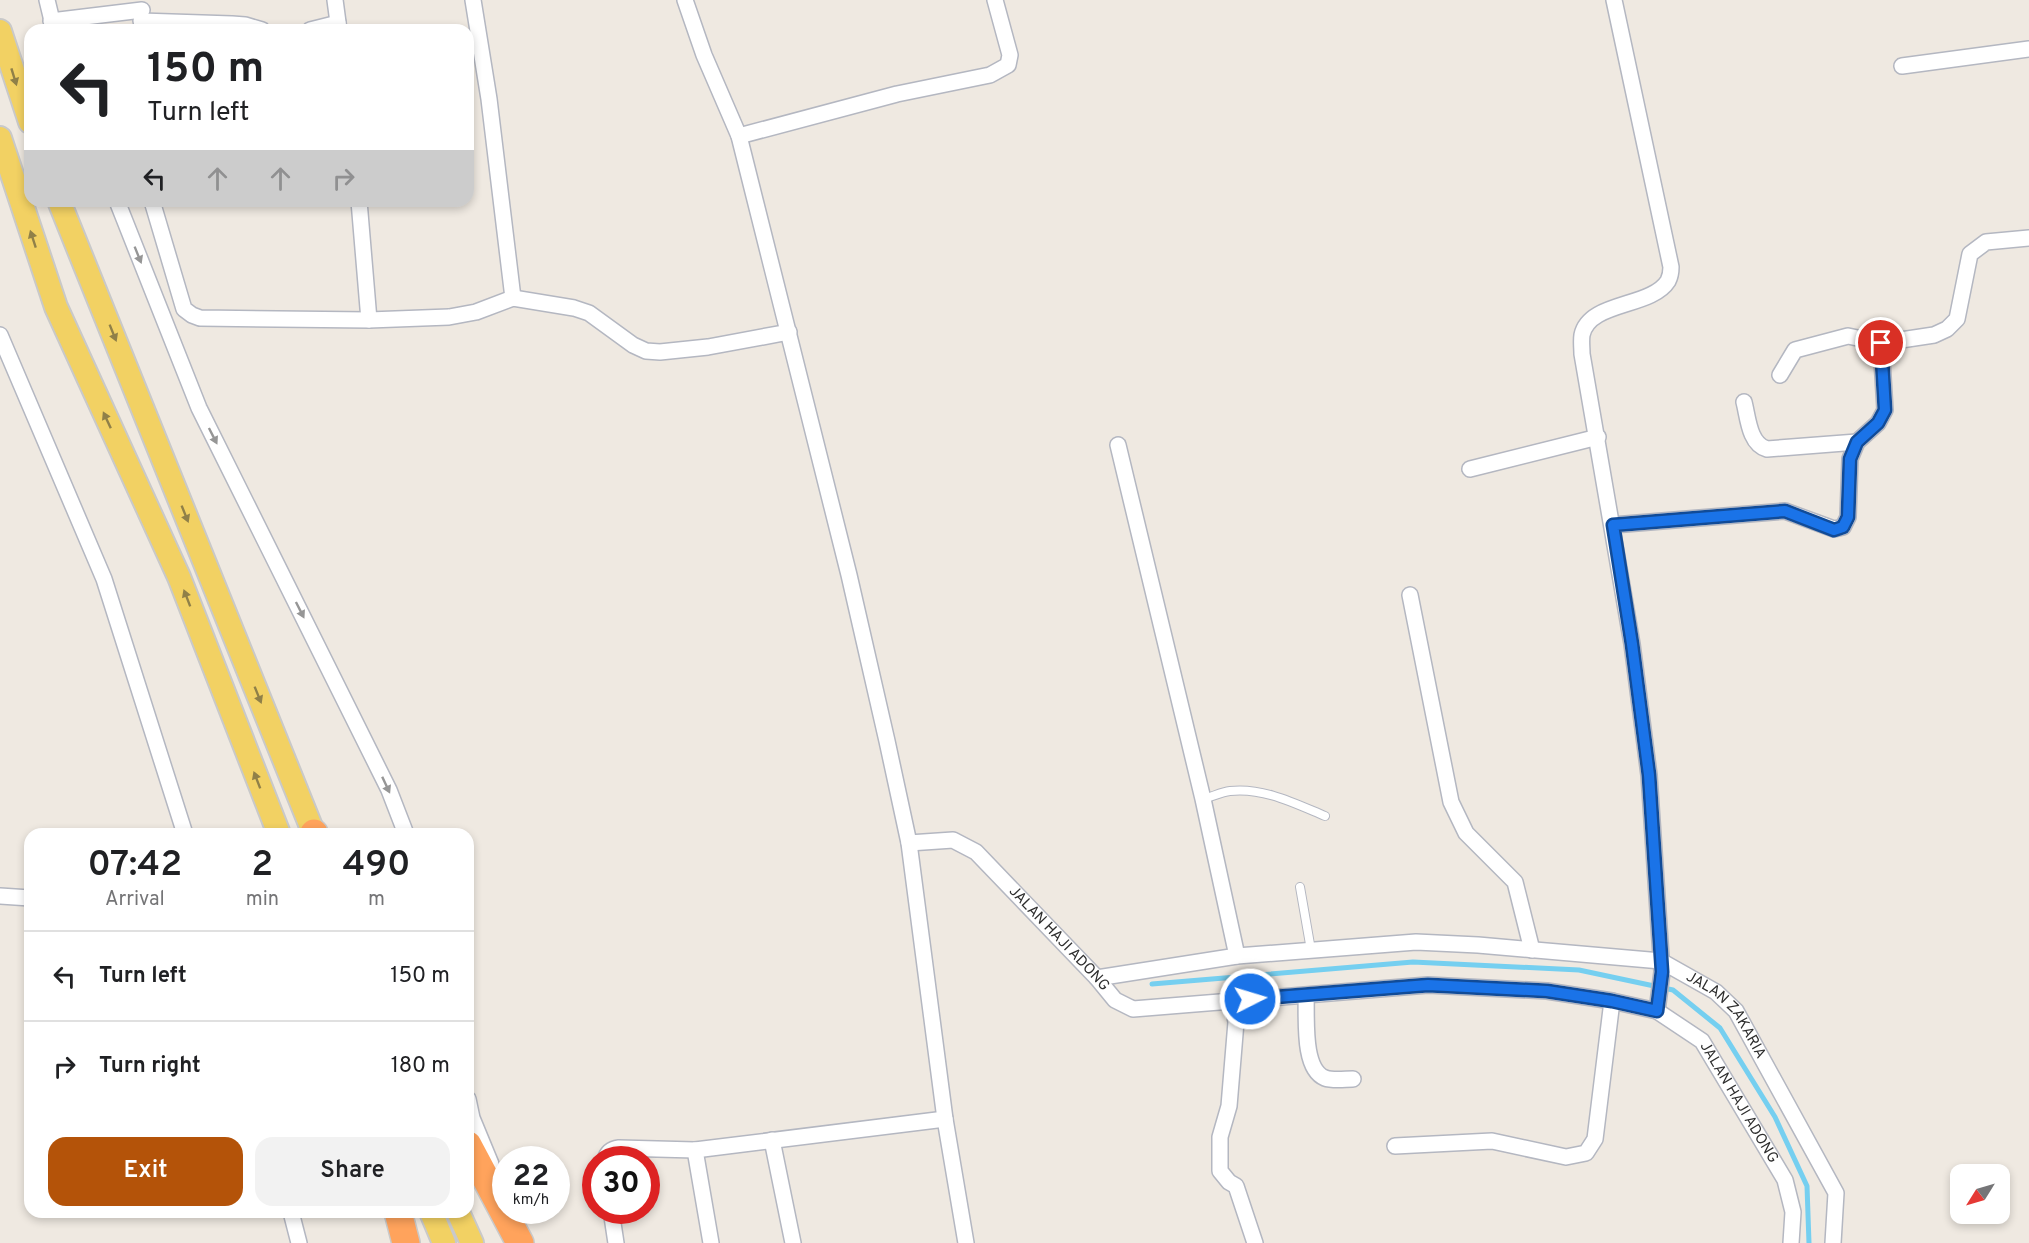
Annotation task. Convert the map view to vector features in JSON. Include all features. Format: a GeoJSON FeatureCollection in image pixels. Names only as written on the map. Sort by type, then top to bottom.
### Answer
{"type":"FeatureCollection","features":[{"type":"Feature","properties":{"kind":"highway"},"geometry":{"type":"LineString","coordinates":[[474,1155],[520,1243]]}},
{"type":"Feature","properties":{"kind":"highway"},"geometry":{"type":"LineString","coordinates":[[400,1218],[406,1242]]}},
{"type":"Feature","properties":{"kind":"main road"},"geometry":{"type":"LineString","coordinates":[[0,31],[24,104]]}},
{"type":"Feature","properties":{"kind":"main road"},"geometry":{"type":"LineString","coordinates":[[0,138],[56,307],[179,577],[277,828]]}},
{"type":"Feature","properties":{"kind":"main road"},"geometry":{"type":"LineString","coordinates":[[61,207],[312,828]]}},
{"type":"Feature","properties":{"kind":"main road"},"geometry":{"type":"LineString","coordinates":[[434,1218],[444,1243]]}},
{"type":"Feature","properties":{"kind":"main road"},"geometry":{"type":"LineString","coordinates":[[462,1218],[472,1243]]}},
{"type":"Feature","properties":{"kind":"street"},"geometry":{"type":"LineString","coordinates":[[47,0],[53,24]]}},
{"type":"Feature","properties":{"kind":"street"},"geometry":{"type":"LineString","coordinates":[[335,0],[339,24]]}},
{"type":"Feature","properties":{"kind":"street"},"geometry":{"type":"LineString","coordinates":[[473,0],[489,99],[513,298]]}},
{"type":"Feature","properties":{"kind":"street"},"geometry":{"type":"LineString","coordinates":[[685,0],[704,55],[739,136],[849,575],[909,843],[945,1119],[966,1243]]}},
{"type":"Feature","properties":{"kind":"street"},"geometry":{"type":"LineString","coordinates":[[739,136],[897,94],[990,75],[1000,70],[1008,65],[1010,55],[995,0]]}},
{"type":"Feature","properties":{"kind":"street"},"geometry":{"type":"LineString","coordinates":[[1614,0],[1671,267],[1669,280],[1660,289],[1595,316],[1586,324],[1581,336],[1582,354],[1632,644],[1649,775],[1661,967],[1657,1006]]}},
{"type":"Feature","properties":{"kind":"street"},"geometry":{"type":"LineString","coordinates":[[62,24],[142,15],[238,24]]}},
{"type":"Feature","properties":{"kind":"street"},"geometry":{"type":"LineString","coordinates":[[1902,66],[2029,49]]}},
{"type":"Feature","properties":{"kind":"street"},"geometry":{"type":"LineString","coordinates":[[119,207],[199,408],[389,790],[404,828]]}},
{"type":"Feature","properties":{"kind":"street"},"geometry":{"type":"LineString","coordinates":[[154,207],[184,309],[200,318],[369,320],[449,317],[476,312],[513,298],[564,306],[590,313],[633,345],[646,351],[660,352],[708,347],[789,332]]}},
{"type":"Feature","properties":{"kind":"street"},"geometry":{"type":"LineString","coordinates":[[359,207],[369,320]]}},
{"type":"Feature","properties":{"kind":"street"},"geometry":{"type":"LineString","coordinates":[[1780,375],[1795,350],[1848,336],[1881,343],[1934,335],[1947,329],[1957,319],[1970,254],[1986,243],[2029,238]]}},
{"type":"Feature","properties":{"kind":"street"},"geometry":{"type":"LineString","coordinates":[[164,319],[184,309]]}},
{"type":"Feature","properties":{"kind":"street"},"geometry":{"type":"LineString","coordinates":[[0,335],[104,579],[182,828]]}},
{"type":"Feature","properties":{"kind":"street"},"geometry":{"type":"LineString","coordinates":[[1613,525],[1785,511],[1834,530],[1843,527],[1848,517],[1850,459],[1857,442],[1878,423],[1885,410],[1881,343]]}},
{"type":"Feature","properties":{"kind":"street"},"geometry":{"type":"LineString","coordinates":[[1744,402],[1754,440],[1760,447],[1857,442]]}},
{"type":"Feature","properties":{"kind":"street"},"geometry":{"type":"LineString","coordinates":[[1470,468],[1598,437]]}},
{"type":"Feature","properties":{"kind":"street"},"geometry":{"type":"LineString","coordinates":[[1118,446],[1203,799],[1237,956]]}},
{"type":"Feature","properties":{"kind":"street"},"geometry":{"type":"LineString","coordinates":[[1410,595],[1451,802],[1466,833],[1515,882],[1532,950]]}},
{"type":"Feature","properties":{"kind":"street","name":"JALAN HAJI ADONG"},"geometry":{"type":"LineString","coordinates":[[909,843],[953,840],[976,852],[1097,978],[1115,1000],[1132,1009],[1428,985],[1547,991],[1657,1006],[1702,1041],[1785,1180],[1793,1212],[1791,1243]]}},
{"type":"Feature","properties":{"kind":"street"},"geometry":{"type":"LineString","coordinates":[[0,896],[24,898]]}},
{"type":"Feature","properties":{"kind":"street","name":"JALAN ZAKARIA"},"geometry":{"type":"LineString","coordinates":[[1097,978],[1237,956],[1416,942],[1532,950],[1661,967],[1716,992],[1736,1011],[1836,1193],[1833,1243]]}},
{"type":"Feature","properties":{"kind":"street"},"geometry":{"type":"LineString","coordinates":[[1306,995],[1309,1057],[1316,1073],[1327,1079],[1353,1079]]}},
{"type":"Feature","properties":{"kind":"street"},"geometry":{"type":"LineString","coordinates":[[1232,1001],[1236,1022],[1229,1106],[1220,1137],[1220,1171],[1236,1186],[1255,1243]]}},
{"type":"Feature","properties":{"kind":"street"},"geometry":{"type":"LineString","coordinates":[[1395,1146],[1492,1140],[1566,1157],[1586,1153],[1595,1139],[1612,1001]]}},
{"type":"Feature","properties":{"kind":"street"},"geometry":{"type":"LineString","coordinates":[[660,1149],[695,1150],[945,1119]]}},
{"type":"Feature","properties":{"kind":"street"},"geometry":{"type":"LineString","coordinates":[[474,1123],[492,1164]]}},
{"type":"Feature","properties":{"kind":"street"},"geometry":{"type":"LineString","coordinates":[[772,1140],[793,1243]]}},
{"type":"Feature","properties":{"kind":"street"},"geometry":{"type":"LineString","coordinates":[[695,1150],[711,1243]]}},
{"type":"Feature","properties":{"kind":"street"},"geometry":{"type":"LineString","coordinates":[[293,1218],[299,1243]]}},
{"type":"Feature","properties":{"kind":"street"},"geometry":{"type":"LineString","coordinates":[[394,1218],[406,1242]]}},
{"type":"Feature","properties":{"kind":"street"},"geometry":{"type":"LineString","coordinates":[[517,1224],[525,1243]]}},
{"type":"Feature","properties":{"kind":"street"},"geometry":{"type":"LineString","coordinates":[[613,1224],[615,1243]]}},
{"type":"Feature","properties":{"kind":"lane"},"geometry":{"type":"LineString","coordinates":[[1203,799],[1230,791],[1254,791],[1288,800],[1325,816]]}},
{"type":"Feature","properties":{"kind":"lane"},"geometry":{"type":"LineString","coordinates":[[1300,887],[1311,950]]}},
{"type":"Feature","properties":{"kind":"waterway"},"geometry":{"type":"LineString","coordinates":[[1152,984],[1413,962],[1579,970],[1673,990],[1720,1028],[1775,1117],[1807,1186],[1809,1243]]}},
{"type":"Feature","properties":{"kind":"route"},"geometry":{"type":"LineString","coordinates":[[1250,999],[1428,985],[1547,991],[1657,1011],[1662,972],[1649,775],[1632,644],[1613,525],[1785,511],[1834,530],[1843,527],[1848,517],[1850,459],[1857,442],[1878,423],[1885,410],[1881,343]]}}]}
